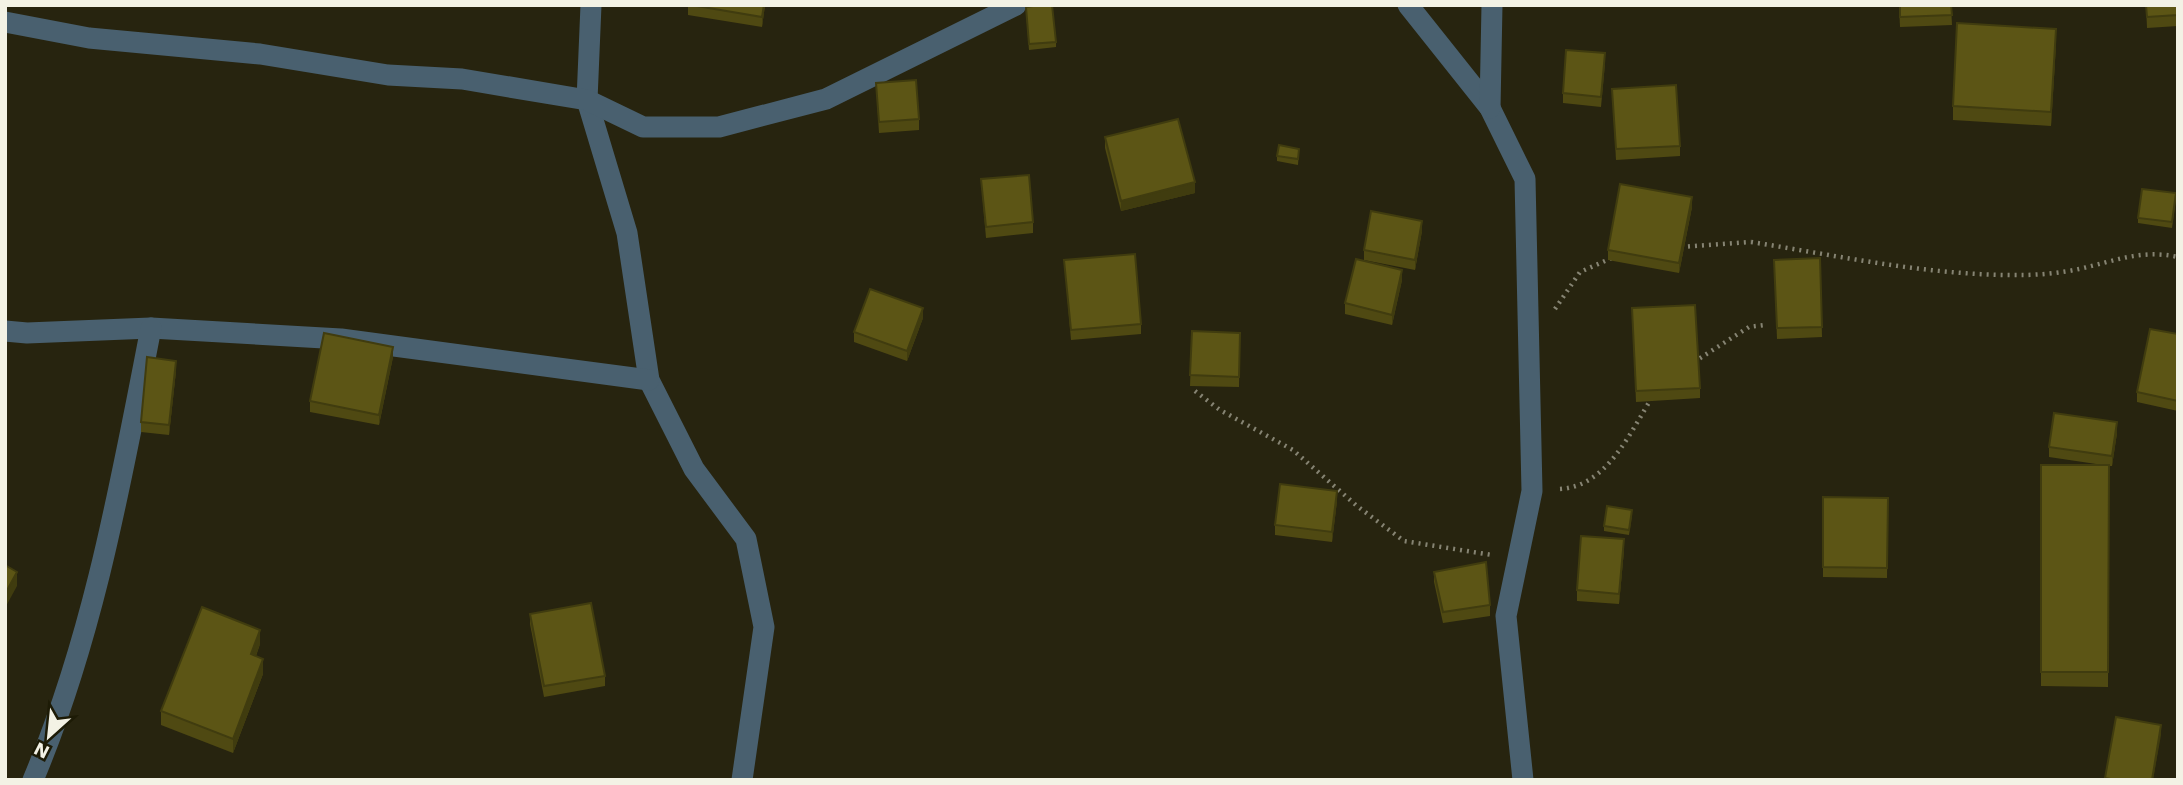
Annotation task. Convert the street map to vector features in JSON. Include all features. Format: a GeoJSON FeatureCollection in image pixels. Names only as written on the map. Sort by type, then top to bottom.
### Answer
{"type":"FeatureCollection","features":[{"type":"Feature","properties":{"kind":"street"},"geometry":{"type":"LineString","coordinates":[[591,5],[587,100],[627,233],[649,380],[694,469],[746,539],[764,627],[742,780]]}},
{"type":"Feature","properties":{"kind":"street"},"geometry":{"type":"LineString","coordinates":[[5,22],[89,38],[260,54],[388,75],[462,79],[587,100],[643,127],[719,127],[826,99],[1016,5]]}},
{"type":"Feature","properties":{"kind":"street"},"geometry":{"type":"LineString","coordinates":[[1409,5],[1490,108],[1525,179],[1532,491],[1506,616],[1523,780]]}},
{"type":"Feature","properties":{"kind":"street"},"geometry":{"type":"LineString","coordinates":[[1490,108],[1492,5]]}},
{"type":"Feature","properties":{"kind":"street"},"geometry":{"type":"LineString","coordinates":[[5,331],[26,333],[150,328],[341,339],[649,380]]}},
{"type":"Feature","properties":{"kind":"street"},"geometry":{"type":"LineString","coordinates":[[33,780],[58,720],[107,549],[150,328]]}},
{"type":"Feature","properties":{"kind":"path"},"geometry":{"type":"LineString","coordinates":[[1668,248],[1751,242],[1956,274],[2024,275],[2077,270],[2125,255],[2155,252],[2178,257]]}},
{"type":"Feature","properties":{"kind":"path"},"geometry":{"type":"LineString","coordinates":[[1528,319],[1558,307],[1580,272],[1623,255]]}},
{"type":"Feature","properties":{"kind":"path"},"geometry":{"type":"LineString","coordinates":[[1683,369],[1749,327],[1764,325]]}},
{"type":"Feature","properties":{"kind":"path"},"geometry":{"type":"LineString","coordinates":[[1195,391],[1220,410],[1293,450],[1357,506],[1404,541],[1517,559]]}},
{"type":"Feature","properties":{"kind":"path"},"geometry":{"type":"LineString","coordinates":[[1532,491],[1580,488],[1610,463],[1654,395]]}},
{"type":"Feature","properties":{"kind":"building"},"geometry":{"type":"Polygon","coordinates":[[[691,5],[764,5],[762,17],[691,5]]]}},
{"type":"Feature","properties":{"kind":"building"},"geometry":{"type":"Polygon","coordinates":[[[1052,5],[1056,42],[1029,44],[1026,7],[1052,5]]]}},
{"type":"Feature","properties":{"kind":"building"},"geometry":{"type":"Polygon","coordinates":[[[1900,5],[1951,5],[1952,15],[1900,17],[1900,5]]]}},
{"type":"Feature","properties":{"kind":"building"},"geometry":{"type":"Polygon","coordinates":[[[2146,5],[2178,5],[2178,15],[2147,17],[2146,5]]]}},
{"type":"Feature","properties":{"kind":"building"},"geometry":{"type":"Polygon","coordinates":[[[1957,23],[2056,29],[2051,112],[1953,106],[1957,23]]]}},
{"type":"Feature","properties":{"kind":"building"},"geometry":{"type":"Polygon","coordinates":[[[1566,50],[1605,53],[1601,97],[1563,93],[1566,50]]]}},
{"type":"Feature","properties":{"kind":"building"},"geometry":{"type":"Polygon","coordinates":[[[916,80],[919,119],[879,122],[876,83],[916,80]]]}},
{"type":"Feature","properties":{"kind":"building"},"geometry":{"type":"Polygon","coordinates":[[[1676,85],[1680,146],[1616,149],[1612,89],[1676,85]]]}},
{"type":"Feature","properties":{"kind":"building"},"geometry":{"type":"Polygon","coordinates":[[[1178,119],[1195,182],[1121,201],[1105,137],[1178,119]]]}},
{"type":"Feature","properties":{"kind":"building"},"geometry":{"type":"Polygon","coordinates":[[[1279,145],[1299,149],[1298,159],[1277,156],[1279,145]]]}},
{"type":"Feature","properties":{"kind":"building"},"geometry":{"type":"Polygon","coordinates":[[[1029,175],[1033,222],[986,227],[981,179],[1029,175]]]}},
{"type":"Feature","properties":{"kind":"building"},"geometry":{"type":"Polygon","coordinates":[[[1620,184],[1692,197],[1679,263],[1608,250],[1620,184]]]}},
{"type":"Feature","properties":{"kind":"building"},"geometry":{"type":"Polygon","coordinates":[[[2142,189],[2176,193],[2172,222],[2138,218],[2142,189]]]}},
{"type":"Feature","properties":{"kind":"building"},"geometry":{"type":"Polygon","coordinates":[[[1371,211],[1422,221],[1415,260],[1364,250],[1371,211]]]}},
{"type":"Feature","properties":{"kind":"building"},"geometry":{"type":"Polygon","coordinates":[[[1135,254],[1141,324],[1071,330],[1064,260],[1135,254]]]}},
{"type":"Feature","properties":{"kind":"building"},"geometry":{"type":"Polygon","coordinates":[[[1820,258],[1822,327],[1777,328],[1774,260],[1820,258]]]}},
{"type":"Feature","properties":{"kind":"building"},"geometry":{"type":"Polygon","coordinates":[[[1356,259],[1402,270],[1392,315],[1345,303],[1356,259]]]}},
{"type":"Feature","properties":{"kind":"building"},"geometry":{"type":"Polygon","coordinates":[[[870,289],[923,308],[907,351],[854,332],[870,289]]]}},
{"type":"Feature","properties":{"kind":"building"},"geometry":{"type":"Polygon","coordinates":[[[1695,305],[1700,388],[1636,391],[1632,308],[1695,305]]]}},
{"type":"Feature","properties":{"kind":"building"},"geometry":{"type":"Polygon","coordinates":[[[2150,329],[2178,334],[2178,401],[2137,392],[2150,329]]]}},
{"type":"Feature","properties":{"kind":"building"},"geometry":{"type":"Polygon","coordinates":[[[1192,331],[1240,333],[1239,377],[1190,375],[1192,331]]]}},
{"type":"Feature","properties":{"kind":"building"},"geometry":{"type":"Polygon","coordinates":[[[324,333],[393,347],[379,415],[310,401],[324,333]]]}},
{"type":"Feature","properties":{"kind":"building"},"geometry":{"type":"Polygon","coordinates":[[[147,357],[176,361],[169,425],[141,422],[147,357]]]}},
{"type":"Feature","properties":{"kind":"building"},"geometry":{"type":"Polygon","coordinates":[[[2054,413],[2117,422],[2112,456],[2049,447],[2054,413]]]}},
{"type":"Feature","properties":{"kind":"building"},"geometry":{"type":"Polygon","coordinates":[[[2041,465],[2109,465],[2108,672],[2041,672],[2041,465]]]}},
{"type":"Feature","properties":{"kind":"building"},"geometry":{"type":"Polygon","coordinates":[[[1280,484],[1337,491],[1332,532],[1275,525],[1280,484]]]}},
{"type":"Feature","properties":{"kind":"building"},"geometry":{"type":"Polygon","coordinates":[[[1823,497],[1888,498],[1887,568],[1823,567],[1823,497]]]}},
{"type":"Feature","properties":{"kind":"building"},"geometry":{"type":"Polygon","coordinates":[[[1607,506],[1632,510],[1629,530],[1604,526],[1607,506]]]}},
{"type":"Feature","properties":{"kind":"building"},"geometry":{"type":"Polygon","coordinates":[[[1581,536],[1624,539],[1619,594],[1577,590],[1581,536]]]}},
{"type":"Feature","properties":{"kind":"building"},"geometry":{"type":"Polygon","coordinates":[[[1486,562],[1490,605],[1443,612],[1434,572],[1486,562]]]}},
{"type":"Feature","properties":{"kind":"building"},"geometry":{"type":"Polygon","coordinates":[[[5,565],[17,572],[5,594],[5,565]]]}},
{"type":"Feature","properties":{"kind":"building"},"geometry":{"type":"Polygon","coordinates":[[[591,603],[605,676],[544,686],[530,614],[591,603]]]}},
{"type":"Feature","properties":{"kind":"building"},"geometry":{"type":"Polygon","coordinates":[[[202,607],[260,630],[251,654],[263,659],[233,739],[161,711],[202,607]]]}},
{"type":"Feature","properties":{"kind":"building"},"geometry":{"type":"Polygon","coordinates":[[[2116,717],[2161,725],[2152,780],[2105,778],[2116,717]]]}}]}
